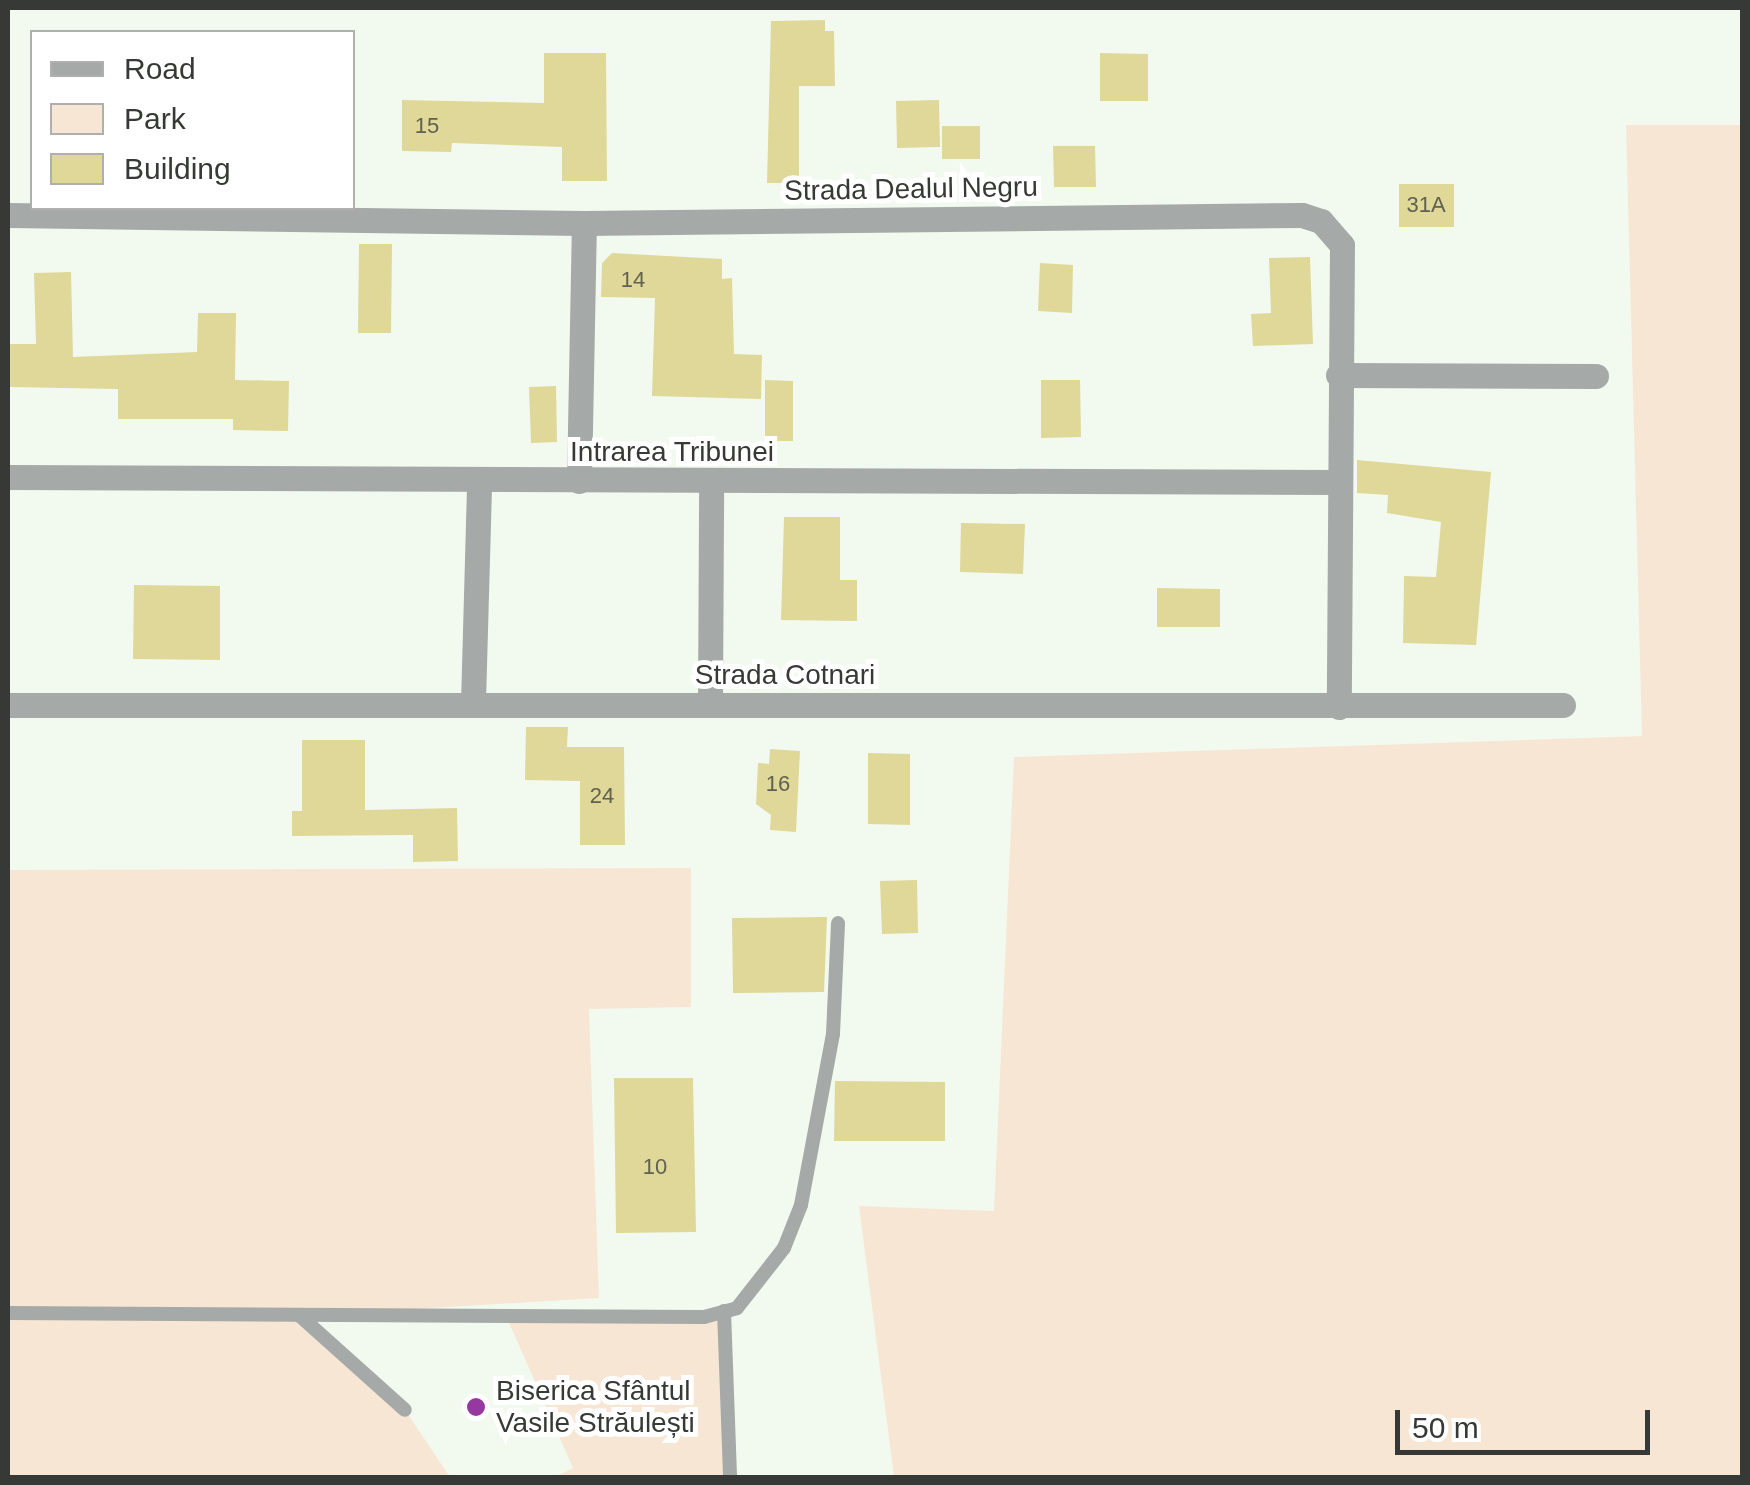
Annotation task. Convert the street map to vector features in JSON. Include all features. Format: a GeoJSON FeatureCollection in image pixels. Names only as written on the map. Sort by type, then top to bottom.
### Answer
{"type":"FeatureCollection","features":[{"type":"Feature","properties":{"kind":"street","name":"Strada Dealul Negru"},"geometry":{"type":"LineString","coordinates":[[8,215],[584,223],[1302,215],[1342,245],[1336,482],[1339,707]]}},
{"type":"Feature","properties":{"kind":"street"},"geometry":{"type":"LineString","coordinates":[[579,481],[584,223]]}},
{"type":"Feature","properties":{"kind":"street"},"geometry":{"type":"LineString","coordinates":[[1338,374],[1596,376]]}},
{"type":"Feature","properties":{"kind":"street","name":"Intrarea Tribunei"},"geometry":{"type":"LineString","coordinates":[[8,476],[711,483],[1336,482]]}},
{"type":"Feature","properties":{"kind":"street"},"geometry":{"type":"LineString","coordinates":[[473,702],[479,481]]}},
{"type":"Feature","properties":{"kind":"street"},"geometry":{"type":"LineString","coordinates":[[710,705],[711,483]]}},
{"type":"Feature","properties":{"kind":"street","name":"Strada Cotnari"},"geometry":{"type":"LineString","coordinates":[[8,705],[1563,705]]}},
{"type":"Feature","properties":{"kind":"lane"},"geometry":{"type":"LineString","coordinates":[[8,1313],[724,1312],[762,1281],[801,1205],[833,1034],[838,923]]}},
{"type":"Feature","properties":{"kind":"lane"},"geometry":{"type":"LineString","coordinates":[[724,1312],[730,1478]]}},
{"type":"Feature","properties":{"kind":"lane"},"geometry":{"type":"LineString","coordinates":[[299,1315],[404,1410]]}},
{"type":"Feature","properties":{"kind":"green space"},"geometry":{"type":"Polygon","coordinates":[[[1626,125],[1742,125],[1742,1477],[894,1477],[859,1206],[994,1211],[1014,757],[1642,736],[1626,125]]]}},
{"type":"Feature","properties":{"kind":"green space"},"geometry":{"type":"Polygon","coordinates":[[[691,868],[691,1007],[589,1009],[599,1298],[300,1316],[405,1410],[450,1477],[8,1477],[8,870],[691,868]]]}},
{"type":"Feature","properties":{"kind":"green space"},"geometry":{"type":"Polygon","coordinates":[[[724,1311],[733,1477],[555,1477],[573,1468],[506,1316],[724,1311]]]}},
{"type":"Feature","properties":{"kind":"building"},"geometry":{"type":"Polygon","coordinates":[[[825,20],[825,31],[834,31],[835,86],[799,86],[799,183],[767,183],[771,21],[825,20]]]}},
{"type":"Feature","properties":{"kind":"building"},"geometry":{"type":"Polygon","coordinates":[[[544,53],[606,53],[607,181],[562,181],[562,147],[452,143],[451,152],[402,151],[402,100],[544,103],[544,53]]]}},
{"type":"Feature","properties":{"kind":"building"},"geometry":{"type":"Polygon","coordinates":[[[1100,53],[1148,54],[1148,101],[1100,101],[1100,53]]]}},
{"type":"Feature","properties":{"kind":"building"},"geometry":{"type":"Polygon","coordinates":[[[939,100],[940,147],[897,148],[896,101],[939,100]]]}},
{"type":"Feature","properties":{"kind":"building"},"geometry":{"type":"Polygon","coordinates":[[[942,126],[980,126],[980,159],[942,159],[942,126]]]}},
{"type":"Feature","properties":{"kind":"building"},"geometry":{"type":"Polygon","coordinates":[[[1053,146],[1095,146],[1096,187],[1054,187],[1053,146]]]}},
{"type":"Feature","properties":{"kind":"building"},"geometry":{"type":"Polygon","coordinates":[[[1399,184],[1454,184],[1454,227],[1399,227],[1399,184]]]}},
{"type":"Feature","properties":{"kind":"building"},"geometry":{"type":"Polygon","coordinates":[[[359,244],[392,244],[391,333],[358,333],[359,244]]]}},
{"type":"Feature","properties":{"kind":"building"},"geometry":{"type":"Polygon","coordinates":[[[612,253],[722,259],[722,279],[732,278],[734,354],[762,355],[761,399],[652,396],[655,298],[601,297],[602,263],[612,253]]]}},
{"type":"Feature","properties":{"kind":"building"},"geometry":{"type":"Polygon","coordinates":[[[1310,257],[1313,344],[1253,346],[1251,314],[1271,313],[1269,258],[1310,257]]]}},
{"type":"Feature","properties":{"kind":"building"},"geometry":{"type":"Polygon","coordinates":[[[1040,263],[1073,265],[1072,313],[1038,311],[1040,263]]]}},
{"type":"Feature","properties":{"kind":"building"},"geometry":{"type":"Polygon","coordinates":[[[71,272],[73,357],[197,352],[198,313],[236,313],[235,380],[289,381],[288,431],[233,430],[233,419],[118,419],[118,389],[8,387],[8,344],[36,344],[34,273],[71,272]]]}},
{"type":"Feature","properties":{"kind":"building"},"geometry":{"type":"Polygon","coordinates":[[[765,380],[793,381],[793,441],[765,441],[765,380]]]}},
{"type":"Feature","properties":{"kind":"building"},"geometry":{"type":"Polygon","coordinates":[[[1041,380],[1080,380],[1081,437],[1041,438],[1041,380]]]}},
{"type":"Feature","properties":{"kind":"building"},"geometry":{"type":"Polygon","coordinates":[[[556,386],[557,442],[531,443],[529,387],[556,386]]]}},
{"type":"Feature","properties":{"kind":"building"},"geometry":{"type":"Polygon","coordinates":[[[1357,460],[1491,472],[1476,645],[1403,643],[1404,576],[1436,577],[1441,522],[1387,513],[1388,495],[1357,493],[1357,460]]]}},
{"type":"Feature","properties":{"kind":"building"},"geometry":{"type":"Polygon","coordinates":[[[784,517],[840,517],[840,580],[857,580],[857,621],[781,620],[784,517]]]}},
{"type":"Feature","properties":{"kind":"building"},"geometry":{"type":"Polygon","coordinates":[[[961,523],[1025,524],[1023,574],[960,572],[961,523]]]}},
{"type":"Feature","properties":{"kind":"building"},"geometry":{"type":"Polygon","coordinates":[[[134,585],[220,586],[220,660],[133,659],[134,585]]]}},
{"type":"Feature","properties":{"kind":"building"},"geometry":{"type":"Polygon","coordinates":[[[1157,588],[1220,589],[1220,627],[1157,627],[1157,588]]]}},
{"type":"Feature","properties":{"kind":"building"},"geometry":{"type":"Polygon","coordinates":[[[526,727],[568,727],[567,747],[624,747],[625,845],[580,845],[580,781],[525,780],[526,727]]]}},
{"type":"Feature","properties":{"kind":"building"},"geometry":{"type":"Polygon","coordinates":[[[302,740],[365,740],[365,810],[457,808],[458,861],[413,862],[413,835],[292,836],[292,811],[302,811],[302,740]]]}},
{"type":"Feature","properties":{"kind":"building"},"geometry":{"type":"Polygon","coordinates":[[[770,749],[800,751],[796,832],[770,830],[771,815],[756,804],[758,763],[769,764],[770,749]]]}},
{"type":"Feature","properties":{"kind":"building"},"geometry":{"type":"Polygon","coordinates":[[[868,753],[910,754],[910,825],[868,824],[868,753]]]}},
{"type":"Feature","properties":{"kind":"building"},"geometry":{"type":"Polygon","coordinates":[[[917,880],[918,933],[882,934],[880,881],[917,880]]]}},
{"type":"Feature","properties":{"kind":"building"},"geometry":{"type":"Polygon","coordinates":[[[827,917],[824,992],[733,993],[732,918],[827,917]]]}},
{"type":"Feature","properties":{"kind":"building"},"geometry":{"type":"Polygon","coordinates":[[[614,1078],[693,1078],[696,1232],[616,1233],[614,1078]]]}},
{"type":"Feature","properties":{"kind":"building"},"geometry":{"type":"Polygon","coordinates":[[[835,1081],[945,1082],[945,1141],[834,1141],[835,1081]]]}},
{"type":"Feature","properties":{"kind":"place","name":"Biserica Sfântul Vasile Străulești"},"geometry":{"type":"Point","coordinates":[476,1407]}}]}
